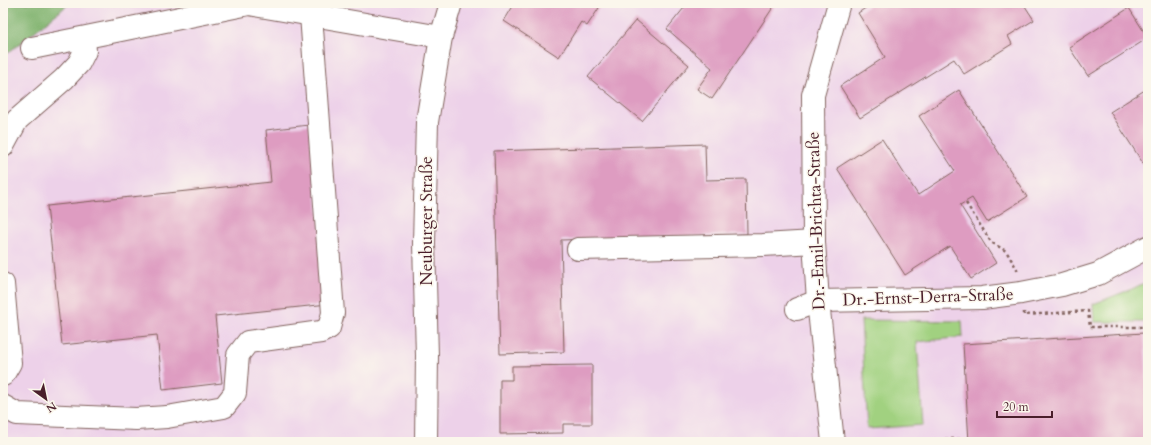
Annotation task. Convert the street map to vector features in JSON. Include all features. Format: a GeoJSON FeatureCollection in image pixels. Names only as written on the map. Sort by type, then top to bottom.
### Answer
{"type":"FeatureCollection","features":[{"type":"Feature","properties":{"kind":"street","name":"Neuburger Straße"},"geometry":{"type":"LineString","coordinates":[[426,442],[424,243],[427,122],[441,38],[451,3]]}},
{"type":"Feature","properties":{"kind":"street","name":"Dr.-Emil-Brichta-Straße"},"geometry":{"type":"LineString","coordinates":[[833,442],[818,302],[814,242],[813,95],[839,3]]}},
{"type":"Feature","properties":{"kind":"street"},"geometry":{"type":"LineString","coordinates":[[32,48],[249,4],[441,38]]}},
{"type":"Feature","properties":{"kind":"street"},"geometry":{"type":"LineString","coordinates":[[3,406],[17,414],[136,419],[168,417],[224,407],[235,393],[238,355],[248,342],[321,332],[329,328],[333,313],[311,14]]}},
{"type":"Feature","properties":{"kind":"street"},"geometry":{"type":"LineString","coordinates":[[3,146],[17,120],[64,79],[79,63],[85,51],[84,38]]}},
{"type":"Feature","properties":{"kind":"street"},"geometry":{"type":"LineString","coordinates":[[578,249],[763,245],[814,242]]}},
{"type":"Feature","properties":{"kind":"street","name":"Dr.-Ernst-Derra-Straße"},"geometry":{"type":"LineString","coordinates":[[797,309],[818,302],[982,298],[1021,294],[1062,285],[1098,274],[1148,247]]}},
{"type":"Feature","properties":{"kind":"street"},"geometry":{"type":"LineString","coordinates":[[3,284],[10,362],[3,375]]}},
{"type":"Feature","properties":{"kind":"path"},"geometry":{"type":"LineString","coordinates":[[966,204],[992,242],[1006,251],[1017,269]]}},
{"type":"Feature","properties":{"kind":"path"},"geometry":{"type":"LineString","coordinates":[[1021,294],[1024,315],[1088,311],[1090,327],[1148,327]]}},
{"type":"Feature","properties":{"kind":"path"},"geometry":{"type":"LineString","coordinates":[[916,442],[968,439]]}},
{"type":"Feature","properties":{"kind":"shaded area"},"geometry":{"type":"Polygon","coordinates":[[[70,3],[1148,3],[1148,442],[3,442],[3,57],[70,3]]]}},
{"type":"Feature","properties":{"kind":"green space"},"geometry":{"type":"Polygon","coordinates":[[[3,3],[70,3],[3,57],[3,3]]]}},
{"type":"Feature","properties":{"kind":"green space"},"geometry":{"type":"Polygon","coordinates":[[[1148,281],[1148,322],[1094,322],[1093,304],[1132,289],[1148,281]]]}},
{"type":"Feature","properties":{"kind":"green space"},"geometry":{"type":"Polygon","coordinates":[[[861,320],[962,321],[963,337],[917,342],[923,425],[867,429],[861,320]]]}},
{"type":"Feature","properties":{"kind":"building"},"geometry":{"type":"Polygon","coordinates":[[[515,3],[592,3],[599,8],[587,26],[581,22],[559,57],[504,21],[515,3]]]}},
{"type":"Feature","properties":{"kind":"building"},"geometry":{"type":"Polygon","coordinates":[[[688,3],[770,3],[774,6],[712,99],[697,89],[712,68],[667,29],[688,3]]]}},
{"type":"Feature","properties":{"kind":"building"},"geometry":{"type":"Polygon","coordinates":[[[873,3],[1023,3],[1034,20],[1008,36],[1012,44],[964,74],[954,59],[860,118],[840,86],[885,57],[858,13],[873,3]]]}},
{"type":"Feature","properties":{"kind":"building"},"geometry":{"type":"Polygon","coordinates":[[[1129,8],[1148,38],[1088,76],[1069,47],[1129,8]]]}},
{"type":"Feature","properties":{"kind":"building"},"geometry":{"type":"Polygon","coordinates":[[[636,20],[689,65],[642,121],[588,77],[636,20]]]}},
{"type":"Feature","properties":{"kind":"building"},"geometry":{"type":"Polygon","coordinates":[[[1148,88],[1148,171],[1110,112],[1148,88]]]}},
{"type":"Feature","properties":{"kind":"building"},"geometry":{"type":"Polygon","coordinates":[[[959,90],[1027,197],[987,222],[972,198],[960,205],[996,263],[971,279],[950,246],[905,275],[837,168],[882,139],[918,195],[955,171],[919,116],[959,90]]]}},
{"type":"Feature","properties":{"kind":"building"},"geometry":{"type":"Polygon","coordinates":[[[309,125],[328,304],[215,316],[222,383],[163,390],[157,335],[62,345],[47,206],[271,182],[266,130],[309,125]]]}},
{"type":"Feature","properties":{"kind":"building"},"geometry":{"type":"Polygon","coordinates":[[[705,144],[706,180],[746,179],[747,234],[561,240],[564,352],[500,354],[494,151],[705,144]]]}},
{"type":"Feature","properties":{"kind":"building"},"geometry":{"type":"Polygon","coordinates":[[[1144,333],[1148,400],[1148,442],[969,442],[963,344],[1144,333]]]}},
{"type":"Feature","properties":{"kind":"building"},"geometry":{"type":"Polygon","coordinates":[[[592,365],[592,424],[563,424],[563,433],[500,434],[500,380],[512,380],[512,366],[592,365]]]}}]}
